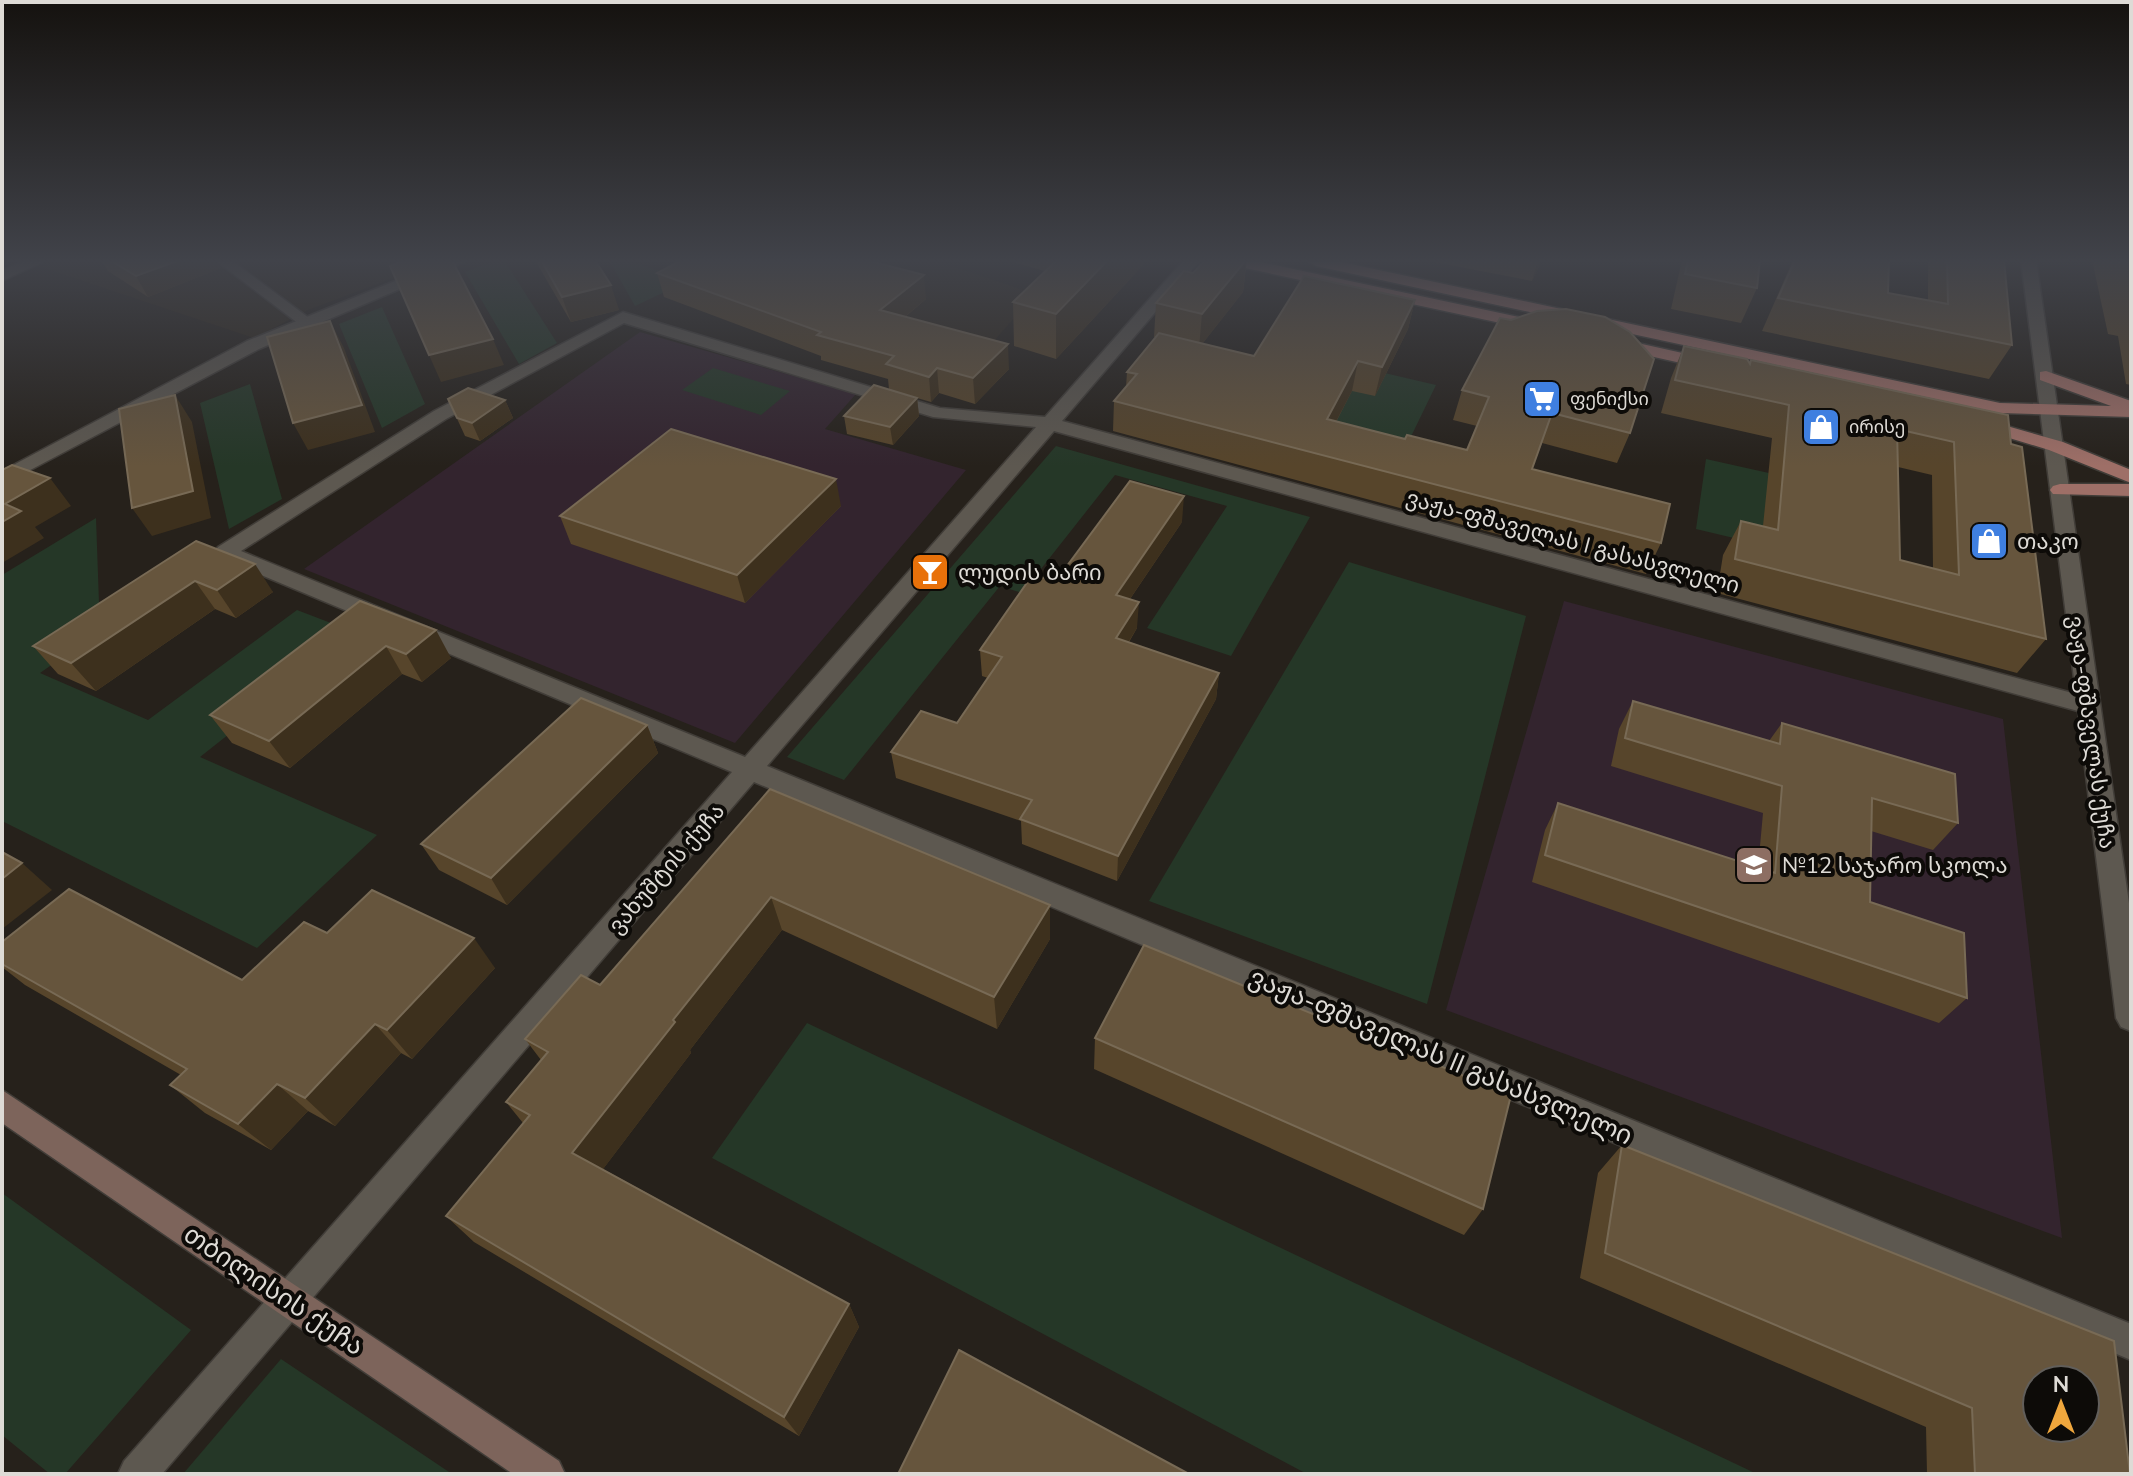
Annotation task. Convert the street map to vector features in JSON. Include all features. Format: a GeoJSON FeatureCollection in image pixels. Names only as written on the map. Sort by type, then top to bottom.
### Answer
{"type":"FeatureCollection","features":[{"type":"Feature","properties":{"kind":"main road"},"geometry":{"type":"LineString","coordinates":[[1548,329],[1719,366]]}},
{"type":"Feature","properties":{"kind":"main road"},"geometry":{"type":"LineString","coordinates":[[1631,329],[2000,408],[2131,409]]}},
{"type":"Feature","properties":{"kind":"main road"},"geometry":{"type":"LineString","coordinates":[[2046,376],[2131,409]]}},
{"type":"Feature","properties":{"kind":"main road"},"geometry":{"type":"LineString","coordinates":[[1963,420],[2056,446],[2131,477]]}},
{"type":"Feature","properties":{"kind":"main road"},"geometry":{"type":"LineString","coordinates":[[2060,490],[2131,490]]}},
{"type":"Feature","properties":{"kind":"main road","name":"თბილისის ქუჩა"},"geometry":{"type":"LineString","coordinates":[[2,1105],[546,1474]]}},
{"type":"Feature","properties":{"kind":"street"},"geometry":{"type":"LineString","coordinates":[[2,479],[290,329]]}},
{"type":"Feature","properties":{"kind":"street","name":"ვაჟა-ფშაველას I გასასვლელი"},"geometry":{"type":"LineString","coordinates":[[601,329],[440,415],[225,552],[750,771]]}},
{"type":"Feature","properties":{"kind":"street","name":"ვაჟა-ფშაველას I გასასვლელი"},"geometry":{"type":"LineString","coordinates":[[660,329],[939,413],[1047,423],[2087,705]]}},
{"type":"Feature","properties":{"kind":"street","name":"ვახუშტის ქუჩა"},"geometry":{"type":"LineString","coordinates":[[137,1474],[1131,329]]}},
{"type":"Feature","properties":{"kind":"street","name":"ვაჟა-ფშაველას ქუჩა"},"geometry":{"type":"LineString","coordinates":[[2039,329],[2131,1018]]}},
{"type":"Feature","properties":{"kind":"street","name":"ვაჟა-ფშაველას II გასასვლელი"},"geometry":{"type":"LineString","coordinates":[[750,771],[2131,1342]]}},
{"type":"Feature","properties":{"kind":"shaded area"},"geometry":{"type":"Polygon","coordinates":[[[227,329],[272,329],[254,338],[227,329]]]}},
{"type":"Feature","properties":{"kind":"shaded area"},"geometry":{"type":"Polygon","coordinates":[[[922,329],[1004,329],[986,350],[922,329]]]}},
{"type":"Feature","properties":{"kind":"shaded area"},"geometry":{"type":"Polygon","coordinates":[[[640,332],[856,394],[825,429],[966,470],[735,743],[304,569],[640,332]]]}},
{"type":"Feature","properties":{"kind":"shaded area","name":"№12 საჯარო სკოლა"},"geometry":{"type":"Polygon","coordinates":[[[1564,601],[2003,719],[2062,1238],[1446,1010],[1564,601]]]}},
{"type":"Feature","properties":{"kind":"green space"},"geometry":{"type":"Polygon","coordinates":[[[341,329],[392,329],[425,404],[382,428],[341,329]]]}},
{"type":"Feature","properties":{"kind":"green space"},"geometry":{"type":"Polygon","coordinates":[[[498,329],[548,329],[557,343],[519,364],[498,329]]]}},
{"type":"Feature","properties":{"kind":"green space"},"geometry":{"type":"Polygon","coordinates":[[[1265,345],[1436,385],[1404,451],[1223,406],[1265,345]]]}},
{"type":"Feature","properties":{"kind":"green space"},"geometry":{"type":"Polygon","coordinates":[[[713,368],[790,391],[761,415],[682,390],[713,368]]]}},
{"type":"Feature","properties":{"kind":"green space"},"geometry":{"type":"Polygon","coordinates":[[[250,384],[282,499],[229,529],[200,403],[250,384]]]}},
{"type":"Feature","properties":{"kind":"green space"},"geometry":{"type":"Polygon","coordinates":[[[1056,446],[1310,517],[1231,656],[1147,628],[1227,506],[1115,475],[1022,593],[1000,586],[844,780],[787,757],[1056,446]]]}},
{"type":"Feature","properties":{"kind":"green space"},"geometry":{"type":"Polygon","coordinates":[[[1706,459],[1898,502],[1901,578],[1696,529],[1706,459]]]}},
{"type":"Feature","properties":{"kind":"green space"},"geometry":{"type":"Polygon","coordinates":[[[96,518],[100,631],[40,673],[148,720],[297,610],[357,633],[200,757],[377,835],[257,948],[2,821],[2,575],[96,518]]]}},
{"type":"Feature","properties":{"kind":"green space"},"geometry":{"type":"Polygon","coordinates":[[[1349,562],[1526,616],[1427,1004],[1149,901],[1349,562]]]}},
{"type":"Feature","properties":{"kind":"green space"},"geometry":{"type":"Polygon","coordinates":[[[807,1023],[1757,1474],[1307,1474],[712,1158],[807,1023]]]}},
{"type":"Feature","properties":{"kind":"green space"},"geometry":{"type":"Polygon","coordinates":[[[2,1193],[191,1330],[65,1474],[50,1474],[2,1435],[2,1193]]]}},
{"type":"Feature","properties":{"kind":"green space"},"geometry":{"type":"Polygon","coordinates":[[[281,1359],[452,1474],[183,1474],[281,1359]]]}},
{"type":"Feature","properties":{"kind":"building"},"geometry":{"type":"Polygon","coordinates":[[[299,329],[333,329],[362,405],[293,423],[267,337],[299,329]]]}},
{"type":"Feature","properties":{"kind":"building"},"geometry":{"type":"Polygon","coordinates":[[[418,329],[488,329],[493,339],[429,355],[418,329]]]}},
{"type":"Feature","properties":{"kind":"building"},"geometry":{"type":"Polygon","coordinates":[[[812,329],[951,329],[1008,344],[973,378],[937,368],[929,377],[886,364],[894,356],[817,335],[821,332],[812,329]]]}},
{"type":"Feature","properties":{"kind":"building"},"geometry":{"type":"Polygon","coordinates":[[[1271,329],[1401,329],[1382,367],[1358,361],[1327,419],[1405,439],[1407,435],[1467,450],[1489,397],[1462,390],[1494,329],[1625,329],[1654,359],[1630,433],[1552,413],[1532,469],[1670,504],[1661,543],[1114,401],[1137,374],[1127,372],[1159,333],[1254,356],[1271,329]]]}},
{"type":"Feature","properties":{"kind":"building"},"geometry":{"type":"Polygon","coordinates":[[[1932,329],[2010,329],[2012,345],[1932,329]]]}},
{"type":"Feature","properties":{"kind":"building"},"geometry":{"type":"Polygon","coordinates":[[[1684,346],[1747,359],[1750,364],[1751,360],[2008,415],[2011,444],[2022,447],[2046,639],[1735,559],[1741,521],[1778,530],[1789,405],[1675,380],[1684,346]],[[1897,429],[1900,560],[1959,575],[1954,442],[1897,429]]]}},
{"type":"Feature","properties":{"kind":"building"},"geometry":{"type":"Polygon","coordinates":[[[874,385],[917,398],[890,427],[844,416],[874,385]]]}},
{"type":"Feature","properties":{"kind":"building"},"geometry":{"type":"Polygon","coordinates":[[[468,388],[505,400],[472,423],[457,418],[448,399],[468,388]]]}},
{"type":"Feature","properties":{"kind":"building"},"geometry":{"type":"Polygon","coordinates":[[[175,395],[193,491],[132,508],[119,409],[175,395]]]}},
{"type":"Feature","properties":{"kind":"building"},"geometry":{"type":"Polygon","coordinates":[[[671,429],[836,479],[737,575],[560,516],[671,429]]]}},
{"type":"Feature","properties":{"kind":"building"},"geometry":{"type":"Polygon","coordinates":[[[12,465],[50,478],[5,504],[21,511],[2,522],[2,470],[12,465]]]}},
{"type":"Feature","properties":{"kind":"building"},"geometry":{"type":"Polygon","coordinates":[[[1130,481],[1184,496],[1116,595],[1139,602],[1116,638],[1219,673],[1118,856],[1020,819],[1032,800],[891,752],[921,711],[957,723],[1002,657],[980,650],[1033,574],[1055,582],[1130,481]]]}},
{"type":"Feature","properties":{"kind":"building"},"geometry":{"type":"Polygon","coordinates":[[[196,541],[255,564],[217,590],[195,581],[71,663],[33,646],[196,541]]]}},
{"type":"Feature","properties":{"kind":"building"},"geometry":{"type":"Polygon","coordinates":[[[360,601],[436,630],[406,654],[386,646],[269,741],[210,715],[360,601]]]}},
{"type":"Feature","properties":{"kind":"building"},"geometry":{"type":"Polygon","coordinates":[[[581,698],[647,725],[491,878],[421,844],[581,698]]]}},
{"type":"Feature","properties":{"kind":"building"},"geometry":{"type":"Polygon","coordinates":[[[1633,701],[1780,744],[1782,723],[1955,774],[1958,823],[1872,798],[1870,902],[1964,933],[1967,998],[1545,855],[1558,803],[1775,873],[1782,786],[1625,738],[1633,701]]]}},
{"type":"Feature","properties":{"kind":"building"},"geometry":{"type":"Polygon","coordinates":[[[770,789],[1050,905],[994,997],[771,897],[572,1153],[849,1304],[784,1417],[446,1216],[530,1115],[506,1102],[548,1052],[525,1039],[581,975],[600,985],[770,789]]]}},
{"type":"Feature","properties":{"kind":"building"},"geometry":{"type":"Polygon","coordinates":[[[2,852],[22,863],[2,879],[2,852]]]}},
{"type":"Feature","properties":{"kind":"building"},"geometry":{"type":"Polygon","coordinates":[[[69,889],[242,980],[304,922],[327,933],[372,890],[474,938],[387,1030],[375,1024],[305,1098],[277,1084],[238,1124],[170,1085],[187,1069],[2,964],[2,942],[69,889]]]}},
{"type":"Feature","properties":{"kind":"building"},"geometry":{"type":"Polygon","coordinates":[[[1144,945],[1511,1095],[1483,1209],[1095,1038],[1144,945]]]}},
{"type":"Feature","properties":{"kind":"building"},"geometry":{"type":"Polygon","coordinates":[[[1622,1145],[2114,1341],[2130,1474],[1975,1474],[1972,1408],[1605,1253],[1622,1145]]]}},
{"type":"Feature","properties":{"kind":"building"},"geometry":{"type":"Polygon","coordinates":[[[959,1350],[1189,1474],[898,1474],[959,1350]]]}},
{"type":"Feature","properties":{"kind":"place","name":"ფენიქსი"},"geometry":{"type":"Point","coordinates":[1542,399]}},
{"type":"Feature","properties":{"kind":"place","name":"ირისე"},"geometry":{"type":"Point","coordinates":[1821,427]}},
{"type":"Feature","properties":{"kind":"place","name":"თაკო"},"geometry":{"type":"Point","coordinates":[1989,541]}},
{"type":"Feature","properties":{"kind":"place","name":"ლუდის ბარი"},"geometry":{"type":"Point","coordinates":[930,572]}},
{"type":"Feature","properties":{"kind":"place","name":"№12 საჯარო სკოლა"},"geometry":{"type":"Point","coordinates":[1754,865]}}]}
